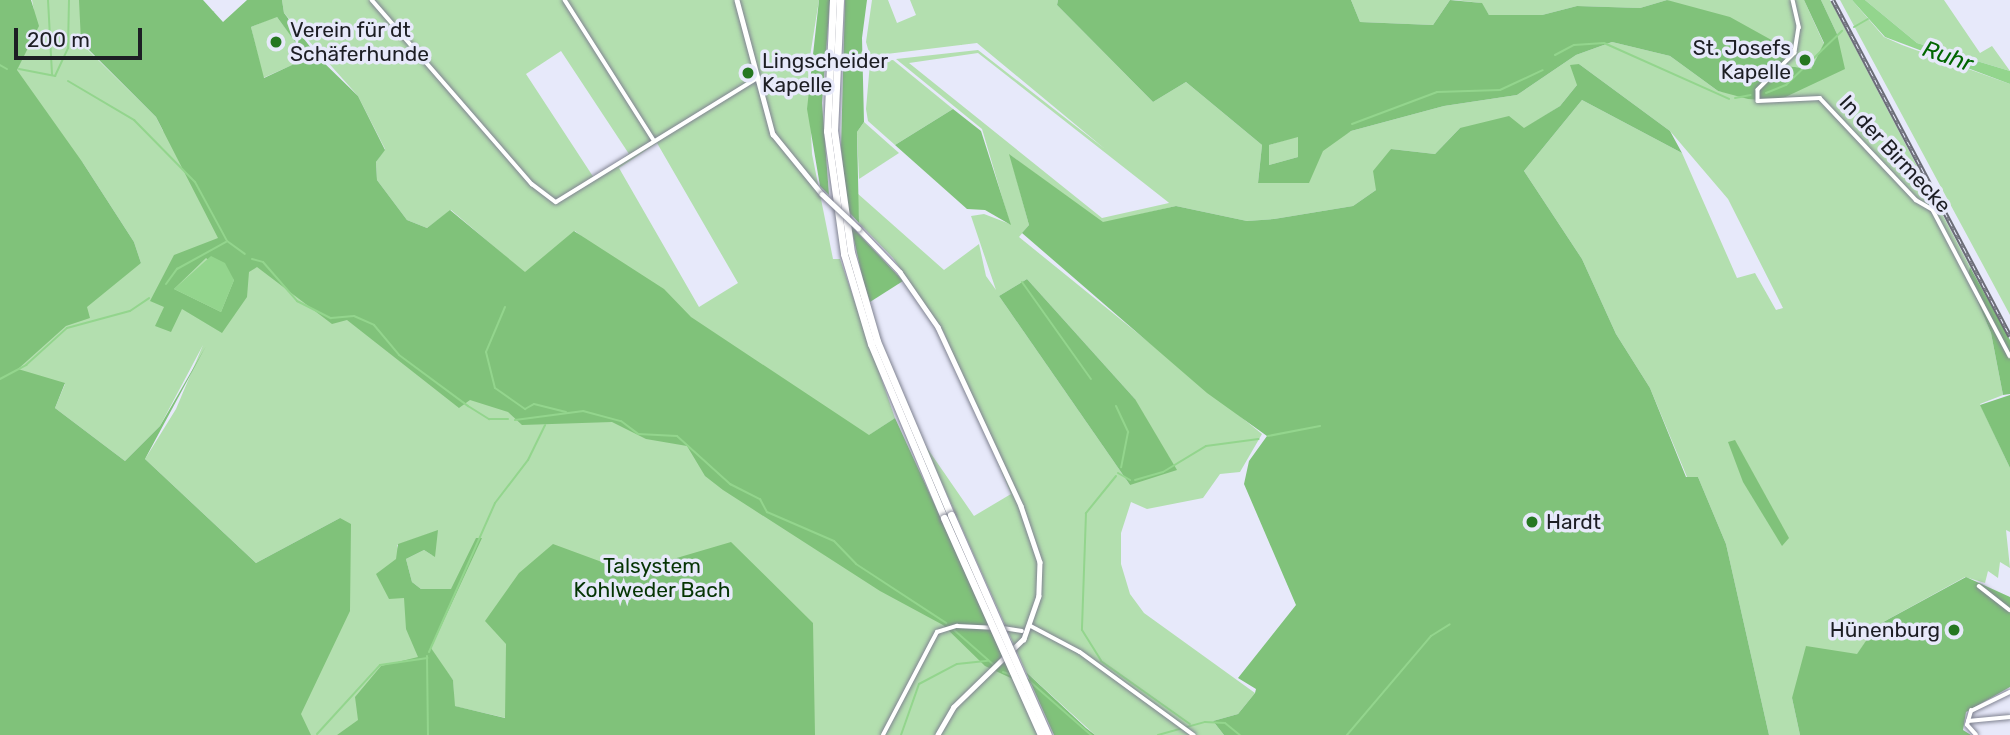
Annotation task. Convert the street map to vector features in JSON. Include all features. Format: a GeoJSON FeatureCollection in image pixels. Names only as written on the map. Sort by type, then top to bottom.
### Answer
{"type":"FeatureCollection","features":[{"type":"Feature","properties":{"kind":"highway"},"geometry":{"type":"LineString","coordinates":[[833,0],[827,131],[844,254],[871,344],[1041,735]]}},
{"type":"Feature","properties":{"kind":"highway"},"geometry":{"type":"LineString","coordinates":[[840,0],[834,130],[851,252],[877,341],[947,517],[1048,735]]}},
{"type":"Feature","properties":{"kind":"street"},"geometry":{"type":"LineString","coordinates":[[372,0],[533,184],[554,201],[756,79]]}},
{"type":"Feature","properties":{"kind":"street"},"geometry":{"type":"LineString","coordinates":[[565,0],[655,140]]}},
{"type":"Feature","properties":{"kind":"street"},"geometry":{"type":"LineString","coordinates":[[737,0],[756,79],[773,134],[822,194],[858,228],[929,312],[1021,506],[1041,574],[1031,626],[1008,660],[954,707],[937,735]]}},
{"type":"Feature","properties":{"kind":"street","name":"In der Birmecke"},"geometry":{"type":"LineString","coordinates":[[1793,0],[1799,27],[1795,53],[1758,90],[1758,101],[1820,98],[1916,200],[1933,210],[2010,356]]}},
{"type":"Feature","properties":{"kind":"street"},"geometry":{"type":"LineString","coordinates":[[1979,586],[2010,610]]}},
{"type":"Feature","properties":{"kind":"street"},"geometry":{"type":"LineString","coordinates":[[883,735],[937,632],[957,626],[1021,631]]}},
{"type":"Feature","properties":{"kind":"street"},"geometry":{"type":"LineString","coordinates":[[1031,626],[1080,652],[1194,735]]}},
{"type":"Feature","properties":{"kind":"street"},"geometry":{"type":"LineString","coordinates":[[1976,735],[1967,723],[1971,716],[2010,691]]}},
{"type":"Feature","properties":{"kind":"street"},"geometry":{"type":"LineString","coordinates":[[1971,716],[2010,717]]}},
{"type":"Feature","properties":{"kind":"green space"},"geometry":{"type":"Polygon","coordinates":[[[0,0],[31,0],[39,26],[17,70],[83,163],[134,242],[141,263],[87,307],[90,318],[66,326],[18,369],[65,383],[55,408],[125,461],[160,426],[206,346],[145,459],[256,563],[340,518],[351,524],[350,611],[301,714],[311,735],[0,735],[0,0]]]}},
{"type":"Feature","properties":{"kind":"green space","name":"Talsystem Kohlweder Bach"},"geometry":{"type":"Polygon","coordinates":[[[32,0],[135,0],[85,47],[156,117],[163,131],[347,187],[663,399],[1015,680],[1038,735],[504,735],[506,718],[454,706],[453,680],[430,651],[451,589],[421,589],[412,582],[406,559],[424,550],[432,555],[434,532],[397,545],[423,654],[364,718],[341,735],[271,735],[340,518],[256,563],[145,459],[176,409],[203,345],[160,426],[125,461],[55,408],[65,384],[22,387],[0,322],[141,263],[134,242],[83,163],[0,95],[34,11],[32,0]]]}},
{"type":"Feature","properties":{"kind":"green space"},"geometry":{"type":"Polygon","coordinates":[[[79,0],[203,0],[223,22],[247,0],[282,0],[284,13],[318,57],[358,96],[385,150],[376,162],[377,180],[407,220],[427,228],[450,210],[525,272],[574,231],[664,289],[691,317],[869,435],[895,418],[1015,680],[985,666],[943,625],[880,591],[723,490],[705,476],[687,446],[646,439],[612,422],[522,425],[508,412],[470,400],[459,408],[347,320],[332,324],[257,267],[249,272],[247,297],[222,333],[182,309],[171,332],[155,326],[164,307],[150,301],[174,255],[218,238],[156,117],[81,42],[79,0]],[[277,17],[251,27],[264,78],[307,58],[277,17]],[[206,258],[174,289],[221,312],[234,280],[206,258]]]}},
{"type":"Feature","properties":{"kind":"green space"},"geometry":{"type":"Polygon","coordinates":[[[282,0],[819,0],[808,69],[812,154],[833,259],[840,259],[895,418],[871,434],[928,518],[575,231],[525,273],[451,210],[427,228],[407,220],[377,180],[376,162],[385,149],[358,96],[284,13],[282,0]],[[561,51],[526,74],[594,178],[629,154],[561,51]],[[657,143],[619,168],[699,307],[738,283],[657,143]]]}},
{"type":"Feature","properties":{"kind":"green space"},"geometry":{"type":"Polygon","coordinates":[[[819,0],[830,0],[822,103],[829,195],[820,186],[807,109],[819,0]]]}},
{"type":"Feature","properties":{"kind":"green space"},"geometry":{"type":"Polygon","coordinates":[[[845,0],[867,0],[862,38],[864,122],[857,132],[859,223],[848,211],[841,148],[845,0]]]}},
{"type":"Feature","properties":{"kind":"green space"},"geometry":{"type":"Polygon","coordinates":[[[872,0],[888,0],[897,23],[916,15],[910,0],[1058,0],[1057,5],[1153,102],[1186,82],[1262,145],[1258,183],[1351,131],[1444,106],[1517,95],[1576,55],[1612,42],[1670,56],[1718,91],[1777,101],[1832,71],[1837,34],[1821,0],[1830,0],[1970,267],[1967,277],[1991,333],[2003,395],[1980,404],[2010,468],[2010,532],[2006,530],[2010,568],[2000,562],[1998,578],[1988,571],[1985,583],[1965,577],[1876,626],[1857,655],[1792,698],[1800,735],[1769,735],[1726,544],[1698,477],[1687,477],[1650,388],[1616,334],[1582,259],[1524,171],[1582,100],[1682,153],[1737,278],[1755,273],[1776,310],[1783,308],[1728,199],[1670,131],[1579,64],[1577,85],[1560,106],[1524,129],[1460,128],[1435,154],[1391,149],[1376,190],[1353,206],[1274,219],[1247,221],[1176,206],[1103,223],[1010,155],[1029,225],[1019,237],[1262,434],[1240,472],[1220,474],[1203,498],[1147,509],[1131,502],[1121,533],[1121,564],[1130,594],[1144,613],[1255,693],[1238,714],[1213,721],[1224,735],[1095,735],[1026,672],[925,445],[974,516],[1011,494],[944,333],[893,258],[859,223],[857,193],[944,270],[979,244],[986,276],[996,290],[971,216],[984,214],[1010,224],[982,129],[896,59],[978,50],[1105,149],[977,43],[870,56],[866,42],[872,0]],[[978,53],[909,63],[1102,218],[1169,203],[1168,202],[978,53]],[[1027,279],[999,296],[1130,485],[1135,399],[1027,279]]]}},
{"type":"Feature","properties":{"kind":"green space"},"geometry":{"type":"Polygon","coordinates":[[[1058,0],[1351,0],[1360,22],[1433,25],[1450,0],[1482,3],[1489,15],[1542,15],[1577,6],[1640,8],[1667,0],[1730,17],[1791,51],[1787,66],[1811,69],[1824,43],[1804,0],[1821,0],[1837,34],[1845,69],[1777,101],[1748,99],[1718,91],[1670,56],[1612,42],[1576,55],[1517,95],[1444,106],[1351,131],[1323,151],[1309,183],[1258,183],[1262,145],[1186,82],[1153,102],[1057,5],[1058,0]],[[1298,137],[1269,145],[1269,165],[1298,157],[1298,137]]]}},
{"type":"Feature","properties":{"kind":"green space"},"geometry":{"type":"Polygon","coordinates":[[[1351,0],[1450,0],[1433,25],[1360,22],[1351,0]]]}},
{"type":"Feature","properties":{"kind":"green space"},"geometry":{"type":"Polygon","coordinates":[[[1455,0],[1667,0],[1640,8],[1577,6],[1542,15],[1489,15],[1481,3],[1455,0]]]}},
{"type":"Feature","properties":{"kind":"green space"},"geometry":{"type":"Polygon","coordinates":[[[1667,0],[1804,0],[1824,44],[1811,69],[1787,66],[1667,0]]]}},
{"type":"Feature","properties":{"kind":"green space"},"geometry":{"type":"Polygon","coordinates":[[[1840,0],[1852,0],[1884,37],[2010,84],[2010,315],[1840,0]]]}},
{"type":"Feature","properties":{"kind":"green space"},"geometry":{"type":"Polygon","coordinates":[[[1865,0],[1944,0],[1980,53],[1992,46],[2010,71],[1917,43],[1865,0]]]}},
{"type":"Feature","properties":{"kind":"green space","name":"Verein für dt Schäferhunde"},"geometry":{"type":"Polygon","coordinates":[[[284,13],[277,17],[308,58],[263,78],[251,27],[284,13]]]}},
{"type":"Feature","properties":{"kind":"green space"},"geometry":{"type":"Polygon","coordinates":[[[893,60],[953,109],[895,145],[868,121],[866,109],[870,63],[893,60]]]}},
{"type":"Feature","properties":{"kind":"green space"},"geometry":{"type":"Polygon","coordinates":[[[1579,64],[1670,131],[1682,153],[1582,100],[1524,171],[1582,259],[1616,334],[1650,388],[1686,477],[1698,477],[1726,544],[1769,735],[1224,735],[1213,721],[1238,714],[1255,693],[1256,689],[1238,678],[1296,605],[1244,484],[1249,461],[1267,436],[1207,393],[1022,233],[1029,225],[1009,154],[1103,222],[1176,206],[1247,221],[1274,219],[1353,206],[1376,190],[1373,171],[1391,149],[1435,154],[1460,128],[1509,116],[1524,128],[1560,106],[1577,85],[1570,65],[1579,64]]]}},
{"type":"Feature","properties":{"kind":"green space"},"geometry":{"type":"Polygon","coordinates":[[[953,109],[981,131],[1011,225],[985,210],[967,209],[895,145],[953,109]]]}},
{"type":"Feature","properties":{"kind":"green space"},"geometry":{"type":"Polygon","coordinates":[[[864,122],[899,153],[859,179],[857,132],[864,122]]]}},
{"type":"Feature","properties":{"kind":"green space"},"geometry":{"type":"Polygon","coordinates":[[[1298,136],[1298,157],[1269,165],[1269,145],[1298,136]]]}},
{"type":"Feature","properties":{"kind":"green space"},"geometry":{"type":"Polygon","coordinates":[[[851,226],[903,281],[870,302],[863,280],[851,226]]]}},
{"type":"Feature","properties":{"kind":"green space"},"geometry":{"type":"Polygon","coordinates":[[[1970,267],[2010,340],[2010,394],[2003,395],[1991,333],[1967,277],[1970,267]]]}},
{"type":"Feature","properties":{"kind":"green space"},"geometry":{"type":"Polygon","coordinates":[[[1027,279],[1135,399],[1177,470],[1130,485],[999,296],[1027,279]]]}},
{"type":"Feature","properties":{"kind":"green space"},"geometry":{"type":"Polygon","coordinates":[[[2010,395],[2010,468],[1980,405],[2010,395]]]}},
{"type":"Feature","properties":{"kind":"green space"},"geometry":{"type":"Polygon","coordinates":[[[1735,440],[1789,538],[1782,546],[1743,482],[1728,442],[1735,440]]]}},
{"type":"Feature","properties":{"kind":"green space"},"geometry":{"type":"Polygon","coordinates":[[[438,530],[435,557],[424,550],[406,559],[412,582],[421,589],[451,589],[476,538],[482,538],[431,648],[453,680],[455,706],[505,718],[506,644],[485,621],[519,573],[553,544],[629,572],[731,542],[813,623],[815,735],[337,735],[358,720],[355,697],[381,666],[418,657],[406,629],[404,598],[389,599],[376,574],[396,559],[398,544],[438,530]]]}},
{"type":"Feature","properties":{"kind":"green space"},"geometry":{"type":"Polygon","coordinates":[[[1966,577],[2010,597],[2010,687],[1966,712],[1963,730],[1971,735],[1800,735],[1792,698],[1806,646],[1857,654],[1876,626],[1966,577]]]}},
{"type":"Feature","properties":{"kind":"green space"},"geometry":{"type":"Polygon","coordinates":[[[1026,672],[1086,728],[1095,735],[1054,735],[1026,672]]]}},
{"type":"Feature","properties":{"kind":"water","name":"Ruhr"},"geometry":{"type":"Polygon","coordinates":[[[1852,0],[1865,0],[1917,43],[2010,71],[2010,84],[1885,37],[1852,0]]]}},
{"type":"Feature","properties":{"kind":"water"},"geometry":{"type":"Polygon","coordinates":[[[211,256],[225,263],[234,280],[221,312],[174,289],[211,256]]]}},
{"type":"Feature","properties":{"kind":"waterway"},"geometry":{"type":"LineString","coordinates":[[48,0],[52,75]]}},
{"type":"Feature","properties":{"kind":"waterway"},"geometry":{"type":"LineString","coordinates":[[19,69],[55,76],[68,48],[69,0]]}},
{"type":"Feature","properties":{"kind":"waterway"},"geometry":{"type":"LineString","coordinates":[[1854,27],[1868,19]]}},
{"type":"Feature","properties":{"kind":"waterway"},"geometry":{"type":"LineString","coordinates":[[1766,93],[1786,85],[1842,31]]}},
{"type":"Feature","properties":{"kind":"waterway"},"geometry":{"type":"LineString","coordinates":[[1555,55],[1574,45],[1604,43],[1729,99]]}},
{"type":"Feature","properties":{"kind":"waterway"},"geometry":{"type":"LineString","coordinates":[[0,65],[7,69]]}},
{"type":"Feature","properties":{"kind":"waterway"},"geometry":{"type":"LineString","coordinates":[[1352,124],[1437,92],[1500,90],[1543,70]]}},
{"type":"Feature","properties":{"kind":"waterway"},"geometry":{"type":"LineString","coordinates":[[68,81],[134,120],[195,182],[227,241],[245,254]]}},
{"type":"Feature","properties":{"kind":"waterway"},"geometry":{"type":"LineString","coordinates":[[1735,98],[1751,95]]}},
{"type":"Feature","properties":{"kind":"waterway"},"geometry":{"type":"LineString","coordinates":[[166,284],[177,269],[226,242]]}},
{"type":"Feature","properties":{"kind":"waterway"},"geometry":{"type":"LineString","coordinates":[[252,259],[263,262],[297,301],[331,318],[354,316],[374,325],[399,355],[468,406],[489,419],[508,419]]}},
{"type":"Feature","properties":{"kind":"waterway"},"geometry":{"type":"LineString","coordinates":[[1022,282],[1091,379]]}},
{"type":"Feature","properties":{"kind":"waterway"},"geometry":{"type":"LineString","coordinates":[[0,379],[26,365],[67,328],[130,311],[149,298]]}},
{"type":"Feature","properties":{"kind":"waterway"},"geometry":{"type":"LineString","coordinates":[[505,307],[486,352],[495,388],[525,409],[534,404],[566,412]]}},
{"type":"Feature","properties":{"kind":"waterway"},"geometry":{"type":"LineString","coordinates":[[1116,406],[1128,432],[1121,467]]}},
{"type":"Feature","properties":{"kind":"waterway"},"geometry":{"type":"LineString","coordinates":[[515,420],[583,411],[621,421],[638,434],[677,436],[730,484],[760,499],[767,512],[834,541],[856,564],[946,623]]}},
{"type":"Feature","properties":{"kind":"waterway"},"geometry":{"type":"LineString","coordinates":[[429,652],[495,503],[528,460],[545,425]]}},
{"type":"Feature","properties":{"kind":"waterway"},"geometry":{"type":"LineString","coordinates":[[1268,436],[1320,426]]}},
{"type":"Feature","properties":{"kind":"waterway"},"geometry":{"type":"LineString","coordinates":[[1135,480],[1163,472],[1206,446],[1259,439]]}},
{"type":"Feature","properties":{"kind":"waterway"},"geometry":{"type":"LineString","coordinates":[[1118,473],[1130,480]]}},
{"type":"Feature","properties":{"kind":"waterway"},"geometry":{"type":"LineString","coordinates":[[1116,476],[1086,513],[1082,630],[1101,661],[1190,724]]}},
{"type":"Feature","properties":{"kind":"waterway"},"geometry":{"type":"LineString","coordinates":[[1347,735],[1431,636],[1450,624]]}},
{"type":"Feature","properties":{"kind":"waterway"},"geometry":{"type":"LineString","coordinates":[[954,630],[994,665]]}},
{"type":"Feature","properties":{"kind":"waterway"},"geometry":{"type":"LineString","coordinates":[[427,656],[428,735]]}},
{"type":"Feature","properties":{"kind":"waterway"},"geometry":{"type":"LineString","coordinates":[[317,734],[380,665],[427,658]]}},
{"type":"Feature","properties":{"kind":"waterway"},"geometry":{"type":"LineString","coordinates":[[901,735],[919,684],[957,664],[988,661]]}},
{"type":"Feature","properties":{"kind":"waterway"},"geometry":{"type":"LineString","coordinates":[[1003,672],[1012,675]]}},
{"type":"Feature","properties":{"kind":"waterway"},"geometry":{"type":"LineString","coordinates":[[1027,679],[1091,735]]}},
{"type":"Feature","properties":{"kind":"waterway"},"geometry":{"type":"LineString","coordinates":[[1158,735],[1205,722],[1225,723],[1240,735]]}},
{"type":"Feature","properties":{"kind":"railway"},"geometry":{"type":"LineString","coordinates":[[1833,0],[2010,336]]}},
{"type":"Feature","properties":{"kind":"place","name":"Verein für dt Schäferhunde"},"geometry":{"type":"Point","coordinates":[276,42]}},
{"type":"Feature","properties":{"kind":"place","name":"St. Josefs Kapelle"},"geometry":{"type":"Point","coordinates":[1805,60]}},
{"type":"Feature","properties":{"kind":"place","name":"Lingscheider Kapelle"},"geometry":{"type":"Point","coordinates":[748,73]}},
{"type":"Feature","properties":{"kind":"place","name":"Hardt"},"geometry":{"type":"Point","coordinates":[1532,522]}},
{"type":"Feature","properties":{"kind":"place","name":"Hünenburg"},"geometry":{"type":"Point","coordinates":[1954,630]}}]}
